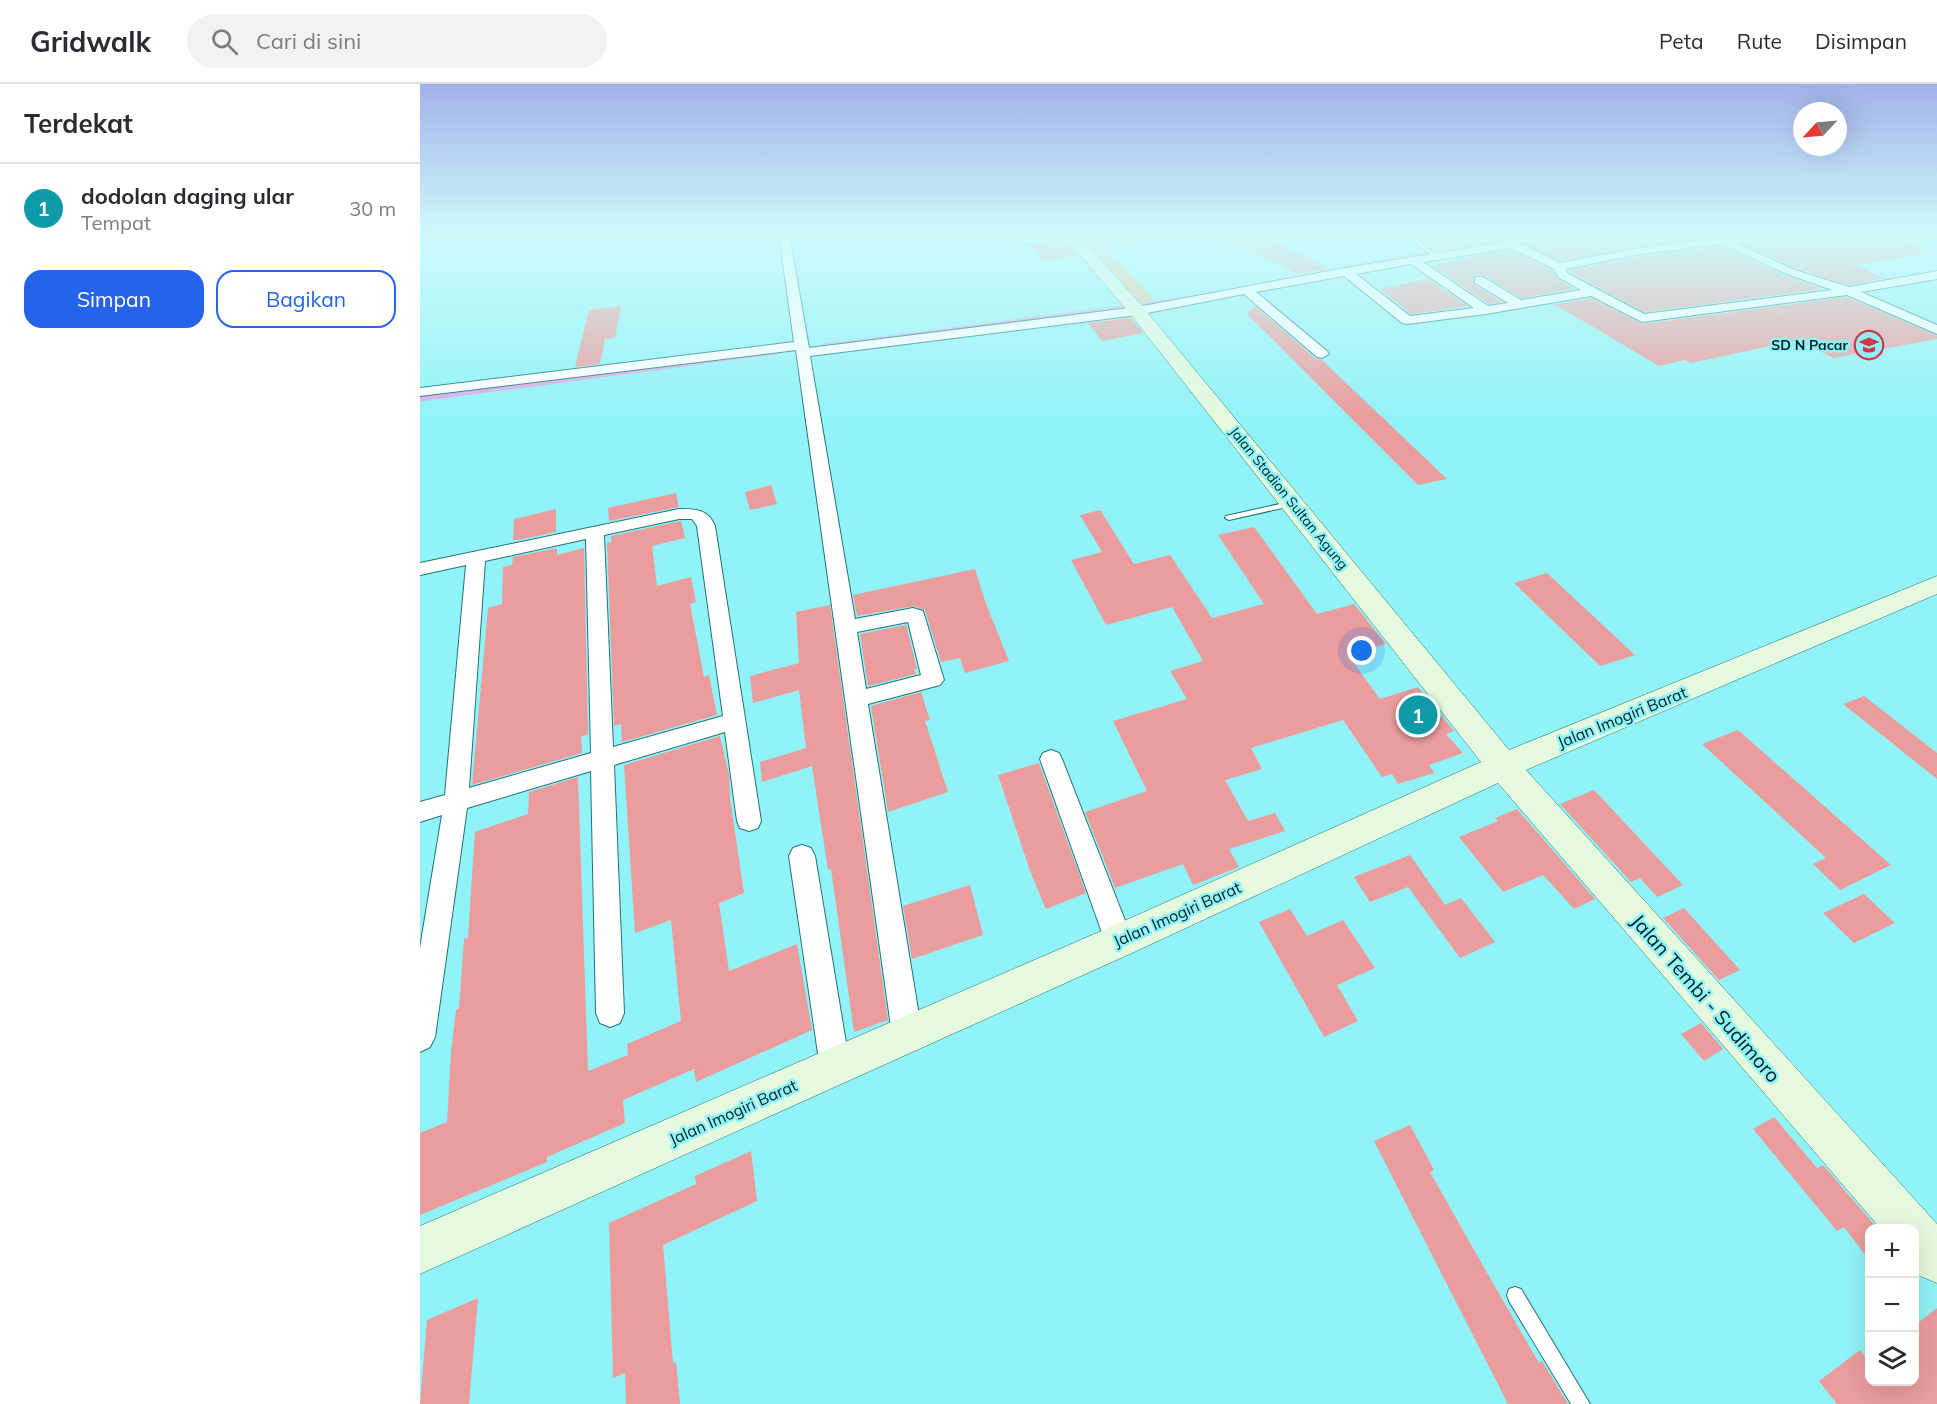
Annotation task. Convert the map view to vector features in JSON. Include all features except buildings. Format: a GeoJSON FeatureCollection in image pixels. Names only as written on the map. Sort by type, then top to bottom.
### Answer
{"type":"FeatureCollection","features":[{"type":"Feature","properties":{"kind":"main road","name":"Jalan Stadion Sultan Agung"},"geometry":{"type":"LineString","coordinates":[[1125,296],[1503,766]]}},
{"type":"Feature","properties":{"kind":"main road","name":"Jalan Imogiri Barat"},"geometry":{"type":"LineString","coordinates":[[420,1250],[1119,941],[1503,766],[1937,584]]}},
{"type":"Feature","properties":{"kind":"main road","name":"Jalan Tembi - Sudimoro"},"geometry":{"type":"LineString","coordinates":[[1503,766],[1906,1224]]}},
{"type":"Feature","properties":{"kind":"main road"},"geometry":{"type":"LineString","coordinates":[[1919,1239],[1937,1259]]}},
{"type":"Feature","properties":{"kind":"street"},"geometry":{"type":"LineString","coordinates":[[793,296],[846,627],[907,1034]]}},
{"type":"Feature","properties":{"kind":"street"},"geometry":{"type":"LineString","coordinates":[[420,392],[800,349],[1216,296]]}},
{"type":"Feature","properties":{"kind":"street"},"geometry":{"type":"LineString","coordinates":[[1253,296],[1322,354]]}},
{"type":"Feature","properties":{"kind":"street"},"geometry":{"type":"LineString","coordinates":[[1375,296],[1407,320],[1570,296]]}},
{"type":"Feature","properties":{"kind":"street"},"geometry":{"type":"LineString","coordinates":[[1464,296],[1486,310]]}},
{"type":"Feature","properties":{"kind":"street"},"geometry":{"type":"LineString","coordinates":[[1505,296],[1519,304]]}},
{"type":"Feature","properties":{"kind":"street"},"geometry":{"type":"LineString","coordinates":[[1599,296],[1642,318],[1813,296]]}},
{"type":"Feature","properties":{"kind":"street"},"geometry":{"type":"LineString","coordinates":[[1858,296],[1937,330]]}},
{"type":"Feature","properties":{"kind":"street"},"geometry":{"type":"LineString","coordinates":[[420,569],[679,514],[695,514],[703,519],[706,526],[749,821]]}},
{"type":"Feature","properties":{"kind":"street"},"geometry":{"type":"LineString","coordinates":[[595,532],[610,1013]]}},
{"type":"Feature","properties":{"kind":"street"},"geometry":{"type":"LineString","coordinates":[[420,1037],[456,801],[476,557]]}},
{"type":"Feature","properties":{"kind":"street"},"geometry":{"type":"LineString","coordinates":[[846,627],[913,614],[916,616],[933,680],[856,699]]}},
{"type":"Feature","properties":{"kind":"street"},"geometry":{"type":"LineString","coordinates":[[420,812],[733,721]]}},
{"type":"Feature","properties":{"kind":"street"},"geometry":{"type":"LineString","coordinates":[[1051,759],[1119,941]]}},
{"type":"Feature","properties":{"kind":"street"},"geometry":{"type":"LineString","coordinates":[[802,856],[835,1067]]}},
{"type":"Feature","properties":{"kind":"lane"},"geometry":{"type":"LineString","coordinates":[[1229,518],[1293,503]]}},
{"type":"Feature","properties":{"kind":"lane"},"geometry":{"type":"LineString","coordinates":[[1515,1295],[1581,1404]]}},
{"type":"Feature","properties":{"kind":"shaded area"},"geometry":{"type":"Polygon","coordinates":[[[1134,296],[1150,296],[1154,300],[1140,302],[1134,296]]]}},
{"type":"Feature","properties":{"kind":"waterway"},"geometry":{"type":"LineString","coordinates":[[823,346],[1171,301]]}},
{"type":"Feature","properties":{"kind":"waterway"},"geometry":{"type":"LineString","coordinates":[[650,369],[778,352]]}},
{"type":"Feature","properties":{"kind":"waterway"},"geometry":{"type":"LineString","coordinates":[[420,399],[662,367]]}},
{"type":"Feature","properties":{"kind":"place","name":"SD N Pacar"},"geometry":{"type":"Point","coordinates":[1869,345]}},
{"type":"Feature","properties":{"kind":"place","name":"dodolan daging ular"},"geometry":{"type":"Point","coordinates":[1418,715]}}]}
